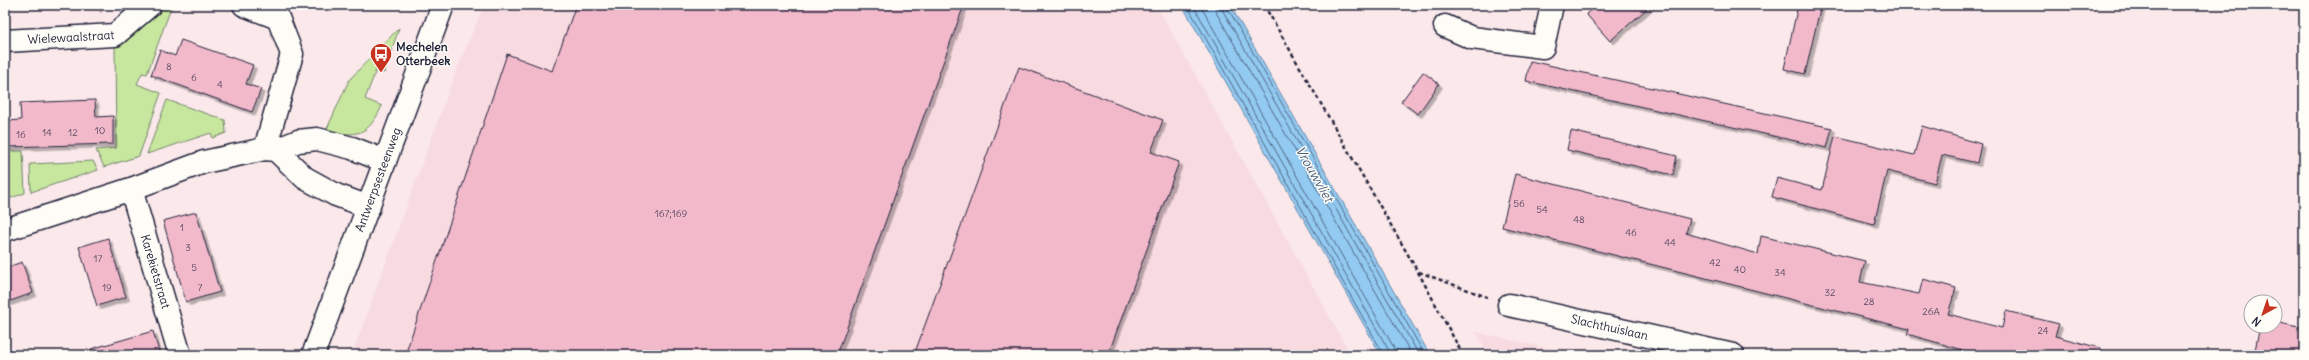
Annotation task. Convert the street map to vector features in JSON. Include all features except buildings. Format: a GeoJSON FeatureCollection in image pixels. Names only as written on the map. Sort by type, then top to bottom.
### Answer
{"type":"FeatureCollection","features":[{"type":"Feature","properties":{"kind":"street","name":"Wielewaalstraat"},"geometry":{"type":"LineString","coordinates":[[5,40],[115,35],[150,5]]}},
{"type":"Feature","properties":{"kind":"street"},"geometry":{"type":"LineString","coordinates":[[244,5],[284,11],[292,54],[271,150]]}},
{"type":"Feature","properties":{"kind":"street","name":"Antwerpsesteenweg"},"geometry":{"type":"LineString","coordinates":[[313,355],[443,5]]}},
{"type":"Feature","properties":{"kind":"street"},"geometry":{"type":"LineString","coordinates":[[1445,26],[1472,38],[1543,47],[1552,5]]}},
{"type":"Feature","properties":{"kind":"street"},"geometry":{"type":"LineString","coordinates":[[5,230],[131,189],[204,162],[271,150],[298,141],[317,139],[352,148],[385,160]]}},
{"type":"Feature","properties":{"kind":"street"},"geometry":{"type":"LineString","coordinates":[[271,150],[305,178],[336,195],[369,207]]}},
{"type":"Feature","properties":{"kind":"street","name":"Karekietstraat"},"geometry":{"type":"LineString","coordinates":[[131,189],[180,355]]}},
{"type":"Feature","properties":{"kind":"street","name":"Slachthuislaan"},"geometry":{"type":"LineString","coordinates":[[1508,305],[1733,355]]}},
{"type":"Feature","properties":{"kind":"path"},"geometry":{"type":"LineString","coordinates":[[1264,5],[1418,272],[1463,355]]}},
{"type":"Feature","properties":{"kind":"path"},"geometry":{"type":"LineString","coordinates":[[1418,272],[1508,305]]}},
{"type":"Feature","properties":{"kind":"shaded area"},"geometry":{"type":"Polygon","coordinates":[[[484,5],[1156,5],[1351,355],[352,355],[456,72],[484,5]]]}},
{"type":"Feature","properties":{"kind":"shaded area"},"geometry":{"type":"Polygon","coordinates":[[[1476,332],[1577,355],[1489,355],[1476,332]]]}},
{"type":"Feature","properties":{"kind":"green space"},"geometry":{"type":"Polygon","coordinates":[[[166,5],[172,5],[147,74],[142,73],[137,84],[161,93],[139,156],[104,167],[96,150],[116,148],[115,47],[166,5]]]}},
{"type":"Feature","properties":{"kind":"green space"},"geometry":{"type":"Polygon","coordinates":[[[399,28],[384,73],[376,70],[365,99],[382,106],[377,116],[366,129],[354,134],[326,131],[349,80],[399,28]]]}},
{"type":"Feature","properties":{"kind":"green space"},"geometry":{"type":"Polygon","coordinates":[[[167,100],[225,120],[226,133],[213,138],[211,133],[147,154],[167,100]]]}},
{"type":"Feature","properties":{"kind":"green space"},"geometry":{"type":"Polygon","coordinates":[[[5,151],[23,151],[25,193],[5,200],[5,151]]]}},
{"type":"Feature","properties":{"kind":"green space"},"geometry":{"type":"Polygon","coordinates":[[[93,161],[98,170],[31,192],[30,164],[93,161]]]}},
{"type":"Feature","properties":{"kind":"water","name":"Vrouwvliet"},"geometry":{"type":"Polygon","coordinates":[[[1182,5],[1230,5],[1430,355],[1381,355],[1182,5]]]}},
{"type":"Feature","properties":{"kind":"place","name":"Mechelen Otterbeek"},"geometry":{"type":"Point","coordinates":[381,74]}}]}
